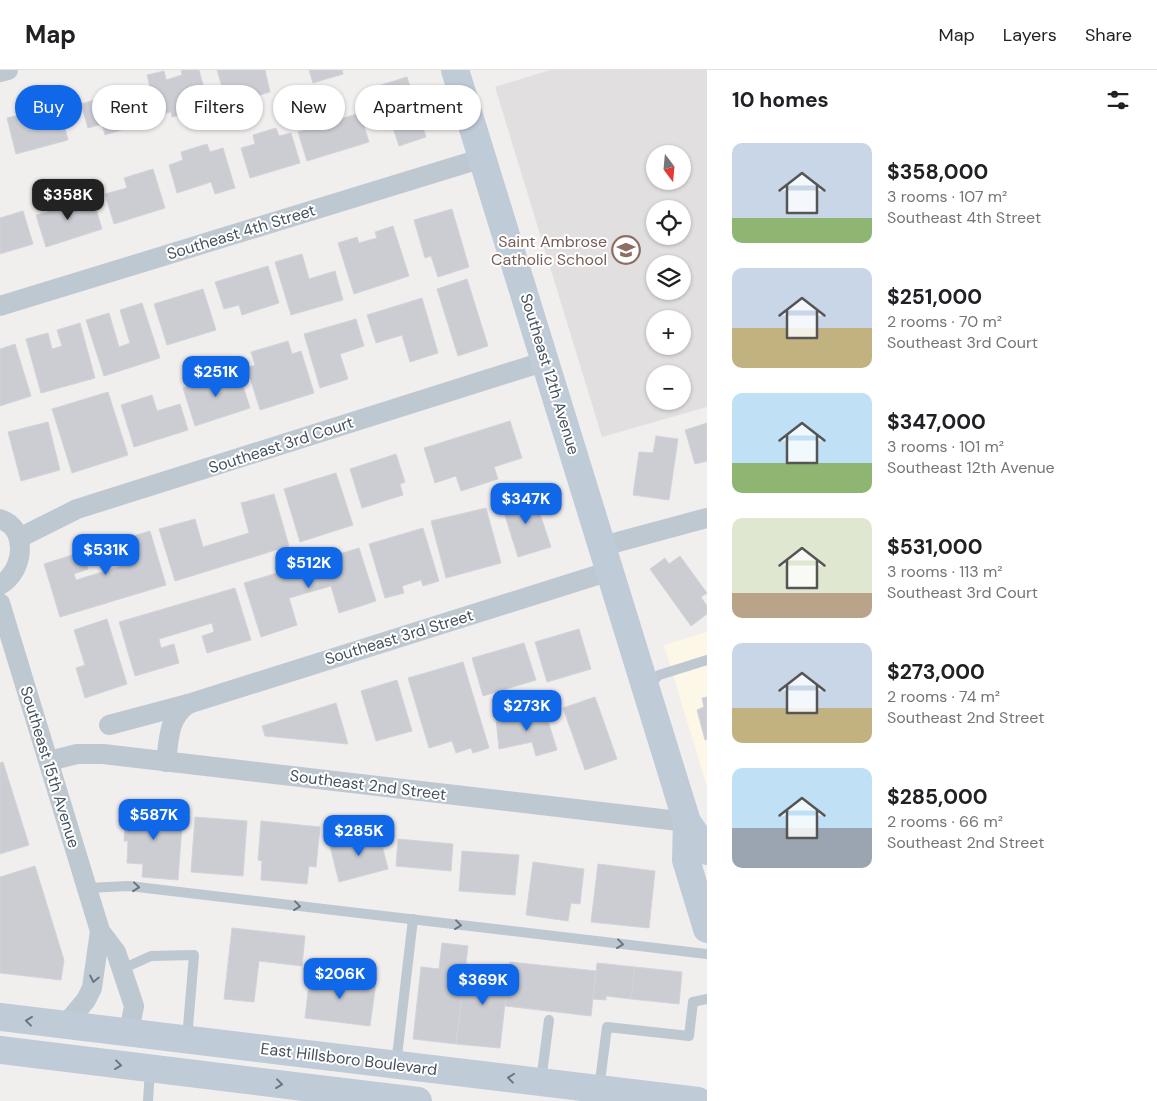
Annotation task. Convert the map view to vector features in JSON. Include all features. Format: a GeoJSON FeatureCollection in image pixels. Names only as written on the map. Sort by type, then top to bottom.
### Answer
{"type":"FeatureCollection","features":[{"type":"Feature","properties":{"kind":"main road","name":"Southeast 12th Avenue"},"geometry":{"type":"LineString","coordinates":[[455,70],[646,687],[699,835],[686,860],[707,929]]}},
{"type":"Feature","properties":{"kind":"main road","name":"East Hillsboro Boulevard"},"geometry":{"type":"LineString","coordinates":[[0,1017],[698,1101]]}},
{"type":"Feature","properties":{"kind":"main road"},"geometry":{"type":"LineString","coordinates":[[0,1049],[92,1051],[108,1045],[129,1032]]}},
{"type":"Feature","properties":{"kind":"main road"},"geometry":{"type":"LineString","coordinates":[[150,1069],[159,1054],[173,1051],[232,1058],[248,1048]]}},
{"type":"Feature","properties":{"kind":"main road","name":"East Hillsboro Boulevard"},"geometry":{"type":"LineString","coordinates":[[0,1049],[418,1101]]}},
{"type":"Feature","properties":{"kind":"street"},"geometry":{"type":"LineString","coordinates":[[0,72],[8,70]]}},
{"type":"Feature","properties":{"kind":"street","name":"Southeast 4th Street"},"geometry":{"type":"LineString","coordinates":[[0,306],[483,158]]}},
{"type":"Feature","properties":{"kind":"street","name":"Southeast 3rd Court"},"geometry":{"type":"LineString","coordinates":[[20,538],[77,509],[546,361]]}},
{"type":"Feature","properties":{"kind":"street","name":"Southeast 3rd Street"},"geometry":{"type":"LineString","coordinates":[[109,725],[188,704],[607,559],[707,518]]}},
{"type":"Feature","properties":{"kind":"street"},"geometry":{"type":"LineString","coordinates":[[0,519],[8,521],[15,528],[20,538],[18,562],[9,578],[0,585]]}},
{"type":"Feature","properties":{"kind":"street","name":"Southeast 15th Avenue"},"geometry":{"type":"LineString","coordinates":[[0,603],[100,931],[116,952],[134,1006],[129,1032]]}},
{"type":"Feature","properties":{"kind":"street"},"geometry":{"type":"LineString","coordinates":[[166,762],[172,723],[178,712],[188,704]]}},
{"type":"Feature","properties":{"kind":"street","name":"Southeast 2nd Street"},"geometry":{"type":"LineString","coordinates":[[49,761],[91,753],[699,835]]}},
{"type":"Feature","properties":{"kind":"street","name":"Southeast 15th Avenue"},"geometry":{"type":"LineString","coordinates":[[65,1025],[86,1000],[92,988],[100,931]]}},
{"type":"Feature","properties":{"kind":"lane"},"geometry":{"type":"LineString","coordinates":[[646,687],[658,675],[707,660]]}},
{"type":"Feature","properties":{"kind":"lane"},"geometry":{"type":"LineString","coordinates":[[87,888],[129,886],[707,954]]}},
{"type":"Feature","properties":{"kind":"lane"},"geometry":{"type":"LineString","coordinates":[[396,1065],[412,919]]}},
{"type":"Feature","properties":{"kind":"lane"},"geometry":{"type":"LineString","coordinates":[[122,969],[151,956],[194,955],[187,1040]]}},
{"type":"Feature","properties":{"kind":"lane"},"geometry":{"type":"LineString","coordinates":[[599,1089],[607,1027],[689,1036],[693,1002],[707,999]]}},
{"type":"Feature","properties":{"kind":"lane"},"geometry":{"type":"LineString","coordinates":[[540,1082],[548,1020]]}},
{"type":"Feature","properties":{"kind":"lane"},"geometry":{"type":"LineString","coordinates":[[148,1101],[150,1069]]}},
{"type":"Feature","properties":{"kind":"shaded area","name":"Saint Ambrose Catholic School"},"geometry":{"type":"Polygon","coordinates":[[[550,70],[707,70],[707,407],[602,437],[495,87],[550,70]]]}},
{"type":"Feature","properties":{"kind":"shaded area"},"geometry":{"type":"Polygon","coordinates":[[[707,632],[707,787],[664,645],[707,632]]]}},
{"type":"Feature","properties":{"kind":"building"},"geometry":{"type":"Polygon","coordinates":[[[181,70],[199,70],[203,85],[176,85],[176,116],[172,117],[171,112],[166,113],[166,85],[150,85],[147,75],[164,71],[166,80],[182,75],[181,70]]]}},
{"type":"Feature","properties":{"kind":"building"},"geometry":{"type":"Polygon","coordinates":[[[217,70],[265,70],[270,92],[263,94],[263,85],[222,85],[217,70]]]}},
{"type":"Feature","properties":{"kind":"building"},"geometry":{"type":"Polygon","coordinates":[[[309,70],[342,70],[343,74],[313,83],[309,70]]]}},
{"type":"Feature","properties":{"kind":"building"},"geometry":{"type":"Polygon","coordinates":[[[407,77],[410,85],[381,85],[407,77]]]}},
{"type":"Feature","properties":{"kind":"building"},"geometry":{"type":"Polygon","coordinates":[[[92,101],[92,127],[88,128],[82,104],[92,101]]]}},
{"type":"Feature","properties":{"kind":"building"},"geometry":{"type":"Polygon","coordinates":[[[355,115],[355,130],[365,130],[369,142],[307,161],[298,132],[305,130],[345,130],[345,118],[355,115]]]}},
{"type":"Feature","properties":{"kind":"building"},"geometry":{"type":"Polygon","coordinates":[[[15,116],[15,130],[65,130],[68,140],[16,154],[7,118],[15,116]]]}},
{"type":"Feature","properties":{"kind":"building"},"geometry":{"type":"Polygon","coordinates":[[[273,129],[277,130],[279,136],[291,133],[300,163],[250,178],[241,148],[255,144],[253,135],[273,129]]]}},
{"type":"Feature","properties":{"kind":"building"},"geometry":{"type":"Polygon","coordinates":[[[104,130],[121,130],[105,135],[104,130]]]}},
{"type":"Feature","properties":{"kind":"building"},"geometry":{"type":"Polygon","coordinates":[[[394,130],[424,130],[426,137],[399,146],[394,130]]]}},
{"type":"Feature","properties":{"kind":"building"},"geometry":{"type":"Polygon","coordinates":[[[207,144],[210,152],[223,148],[235,188],[215,194],[211,182],[177,193],[169,165],[183,160],[181,152],[207,144]]]}},
{"type":"Feature","properties":{"kind":"building"},"geometry":{"type":"Polygon","coordinates":[[[153,169],[165,208],[114,224],[105,194],[127,188],[124,178],[153,169]]]}},
{"type":"Feature","properties":{"kind":"building"},"geometry":{"type":"Polygon","coordinates":[[[62,197],[66,207],[93,199],[102,229],[46,247],[36,215],[48,212],[45,202],[62,197]]]}},
{"type":"Feature","properties":{"kind":"building"},"geometry":{"type":"Polygon","coordinates":[[[452,209],[469,267],[438,277],[431,256],[425,258],[414,220],[452,209]]]}},
{"type":"Feature","properties":{"kind":"building"},"geometry":{"type":"Polygon","coordinates":[[[23,211],[33,244],[0,254],[0,218],[23,211]]]}},
{"type":"Feature","properties":{"kind":"building"},"geometry":{"type":"Polygon","coordinates":[[[393,226],[409,276],[354,294],[338,243],[357,237],[359,243],[377,238],[375,232],[393,226]]]}},
{"type":"Feature","properties":{"kind":"building"},"geometry":{"type":"Polygon","coordinates":[[[302,254],[309,279],[335,271],[343,300],[291,315],[275,262],[302,254]]]}},
{"type":"Feature","properties":{"kind":"building"},"geometry":{"type":"Polygon","coordinates":[[[268,266],[279,303],[242,315],[239,305],[224,309],[215,282],[268,266]]]}},
{"type":"Feature","properties":{"kind":"building"},"geometry":{"type":"Polygon","coordinates":[[[467,279],[488,346],[458,356],[437,289],[467,279]]]}},
{"type":"Feature","properties":{"kind":"building"},"geometry":{"type":"Polygon","coordinates":[[[203,289],[216,330],[167,345],[154,304],[203,289]]]}},
{"type":"Feature","properties":{"kind":"building"},"geometry":{"type":"Polygon","coordinates":[[[422,298],[438,353],[410,362],[402,335],[376,343],[367,315],[422,298]]]}},
{"type":"Feature","properties":{"kind":"building"},"geometry":{"type":"Polygon","coordinates":[[[142,303],[160,358],[104,376],[86,320],[109,313],[119,347],[130,343],[120,310],[142,303]]]}},
{"type":"Feature","properties":{"kind":"building"},"geometry":{"type":"Polygon","coordinates":[[[356,319],[364,346],[340,354],[348,379],[320,388],[304,334],[356,319]]]}},
{"type":"Feature","properties":{"kind":"building"},"geometry":{"type":"Polygon","coordinates":[[[80,323],[95,378],[41,393],[26,339],[48,333],[52,349],[62,346],[57,330],[80,323]]]}},
{"type":"Feature","properties":{"kind":"building"},"geometry":{"type":"Polygon","coordinates":[[[288,341],[292,354],[301,351],[314,393],[260,410],[247,368],[255,365],[251,352],[288,341]]]}},
{"type":"Feature","properties":{"kind":"building"},"geometry":{"type":"Polygon","coordinates":[[[15,344],[31,396],[0,406],[0,349],[15,344]]]}},
{"type":"Feature","properties":{"kind":"building"},"geometry":{"type":"Polygon","coordinates":[[[238,370],[250,408],[195,426],[183,388],[238,370]]]}},
{"type":"Feature","properties":{"kind":"building"},"geometry":{"type":"Polygon","coordinates":[[[108,392],[128,455],[72,473],[52,409],[108,392]]]}},
{"type":"Feature","properties":{"kind":"building"},"geometry":{"type":"Polygon","coordinates":[[[152,395],[157,411],[180,404],[188,430],[134,447],[121,405],[152,395]]]}},
{"type":"Feature","properties":{"kind":"building"},"geometry":{"type":"Polygon","coordinates":[[[510,421],[522,458],[494,467],[498,479],[461,491],[456,476],[435,483],[424,448],[510,421]]]}},
{"type":"Feature","properties":{"kind":"building"},"geometry":{"type":"Polygon","coordinates":[[[48,422],[60,470],[21,481],[8,432],[48,422]]]}},
{"type":"Feature","properties":{"kind":"building"},"geometry":{"type":"Polygon","coordinates":[[[707,423],[707,461],[695,464],[685,430],[707,423]]]}},
{"type":"Feature","properties":{"kind":"building"},"geometry":{"type":"Polygon","coordinates":[[[656,436],[678,439],[669,500],[633,495],[639,452],[653,453],[656,436]]]}},
{"type":"Feature","properties":{"kind":"building"},"geometry":{"type":"Polygon","coordinates":[[[396,454],[405,482],[400,484],[403,495],[362,508],[350,469],[396,454]]]}},
{"type":"Feature","properties":{"kind":"building"},"geometry":{"type":"Polygon","coordinates":[[[336,473],[353,525],[300,542],[284,489],[336,473]]]}},
{"type":"Feature","properties":{"kind":"building"},"geometry":{"type":"Polygon","coordinates":[[[533,493],[551,547],[518,557],[501,503],[533,493]]]}},
{"type":"Feature","properties":{"kind":"building"},"geometry":{"type":"Polygon","coordinates":[[[274,494],[289,546],[175,581],[159,529],[195,519],[203,547],[249,533],[241,503],[274,494]]]}},
{"type":"Feature","properties":{"kind":"building"},"geometry":{"type":"Polygon","coordinates":[[[486,508],[501,563],[446,578],[431,521],[486,508]]]}},
{"type":"Feature","properties":{"kind":"building"},"geometry":{"type":"Polygon","coordinates":[[[423,528],[439,581],[423,586],[421,580],[402,586],[404,593],[385,598],[369,544],[423,528]]]}},
{"type":"Feature","properties":{"kind":"building"},"geometry":{"type":"Polygon","coordinates":[[[150,531],[166,585],[60,617],[44,564],[82,552],[88,569],[74,574],[76,580],[132,563],[130,557],[116,561],[110,543],[150,531]]]}},
{"type":"Feature","properties":{"kind":"building"},"geometry":{"type":"Polygon","coordinates":[[[359,548],[376,601],[339,613],[331,586],[289,598],[297,625],[261,637],[244,583],[359,548]]]}},
{"type":"Feature","properties":{"kind":"building"},"geometry":{"type":"Polygon","coordinates":[[[680,556],[707,593],[701,597],[707,606],[707,614],[691,626],[650,569],[665,558],[669,564],[680,556]]]}},
{"type":"Feature","properties":{"kind":"building"},"geometry":{"type":"Polygon","coordinates":[[[235,588],[251,640],[207,653],[202,636],[214,632],[212,623],[159,639],[161,648],[174,644],[179,663],[135,676],[119,622],[235,588]]]}},
{"type":"Feature","properties":{"kind":"building"},"geometry":{"type":"Polygon","coordinates":[[[107,619],[127,684],[85,698],[76,668],[85,665],[74,630],[107,619]]]}},
{"type":"Feature","properties":{"kind":"building"},"geometry":{"type":"Polygon","coordinates":[[[579,629],[591,669],[547,682],[535,642],[579,629]]]}},
{"type":"Feature","properties":{"kind":"building"},"geometry":{"type":"Polygon","coordinates":[[[524,643],[536,680],[483,696],[472,658],[524,643]]]}},
{"type":"Feature","properties":{"kind":"building"},"geometry":{"type":"Polygon","coordinates":[[[463,662],[489,748],[473,753],[471,748],[456,753],[452,741],[429,748],[408,678],[463,662]]]}},
{"type":"Feature","properties":{"kind":"building"},"geometry":{"type":"Polygon","coordinates":[[[397,680],[412,731],[376,741],[361,691],[397,680]]]}},
{"type":"Feature","properties":{"kind":"building"},"geometry":{"type":"Polygon","coordinates":[[[595,697],[617,759],[585,770],[563,708],[595,697]]]}},
{"type":"Feature","properties":{"kind":"building"},"geometry":{"type":"Polygon","coordinates":[[[707,697],[707,739],[705,740],[697,710],[704,707],[702,698],[707,697]]]}},
{"type":"Feature","properties":{"kind":"building"},"geometry":{"type":"Polygon","coordinates":[[[336,703],[348,744],[265,736],[262,726],[336,703]]]}},
{"type":"Feature","properties":{"kind":"building"},"geometry":{"type":"Polygon","coordinates":[[[545,711],[557,750],[536,756],[532,742],[499,749],[496,719],[545,711]]]}},
{"type":"Feature","properties":{"kind":"building"},"geometry":{"type":"Polygon","coordinates":[[[3,762],[29,845],[0,854],[0,763],[3,762]]]}},
{"type":"Feature","properties":{"kind":"building"},"geometry":{"type":"Polygon","coordinates":[[[126,807],[183,811],[178,880],[142,877],[143,864],[127,863],[128,841],[124,841],[126,807]]]}},
{"type":"Feature","properties":{"kind":"building"},"geometry":{"type":"Polygon","coordinates":[[[195,817],[247,821],[243,876],[191,872],[195,817]]]}},
{"type":"Feature","properties":{"kind":"building"},"geometry":{"type":"Polygon","coordinates":[[[261,821],[320,827],[316,867],[309,866],[307,884],[261,880],[262,861],[258,860],[261,821]]]}},
{"type":"Feature","properties":{"kind":"building"},"geometry":{"type":"Polygon","coordinates":[[[379,833],[388,869],[339,882],[330,846],[379,833]]]}},
{"type":"Feature","properties":{"kind":"building"},"geometry":{"type":"Polygon","coordinates":[[[398,839],[453,844],[451,871],[396,866],[398,839]]]}},
{"type":"Feature","properties":{"kind":"building"},"geometry":{"type":"Polygon","coordinates":[[[462,851],[519,855],[515,895],[459,891],[462,851]]]}},
{"type":"Feature","properties":{"kind":"building"},"geometry":{"type":"Polygon","coordinates":[[[533,862],[584,869],[580,904],[571,903],[568,921],[526,915],[533,862]]]}},
{"type":"Feature","properties":{"kind":"building"},"geometry":{"type":"Polygon","coordinates":[[[598,864],[655,871],[649,928],[591,922],[598,864]]]}},
{"type":"Feature","properties":{"kind":"building"},"geometry":{"type":"Polygon","coordinates":[[[35,866],[64,960],[61,980],[0,973],[0,877],[35,866]]]}},
{"type":"Feature","properties":{"kind":"building"},"geometry":{"type":"Polygon","coordinates":[[[232,928],[305,936],[302,966],[259,961],[254,1002],[224,999],[232,928]]]}},
{"type":"Feature","properties":{"kind":"building"},"geometry":{"type":"Polygon","coordinates":[[[442,943],[468,946],[456,1044],[413,1039],[421,967],[439,969],[442,943]]]}},
{"type":"Feature","properties":{"kind":"building"},"geometry":{"type":"Polygon","coordinates":[[[510,962],[596,971],[591,1016],[505,1006],[510,962]]]}},
{"type":"Feature","properties":{"kind":"building"},"geometry":{"type":"Polygon","coordinates":[[[597,963],[635,967],[631,999],[606,996],[606,1000],[593,999],[597,963]]]}},
{"type":"Feature","properties":{"kind":"building"},"geometry":{"type":"Polygon","coordinates":[[[466,964],[509,969],[500,1048],[456,1044],[466,964]]]}},
{"type":"Feature","properties":{"kind":"building"},"geometry":{"type":"Polygon","coordinates":[[[635,967],[682,972],[679,1004],[631,999],[635,967]]]}},
{"type":"Feature","properties":{"kind":"building"},"geometry":{"type":"Polygon","coordinates":[[[310,975],[376,983],[370,1026],[305,1018],[310,975]]]}},
{"type":"Feature","properties":{"kind":"place","name":"Saint Ambrose Catholic School"},"geometry":{"type":"Point","coordinates":[626,250]}}]}
